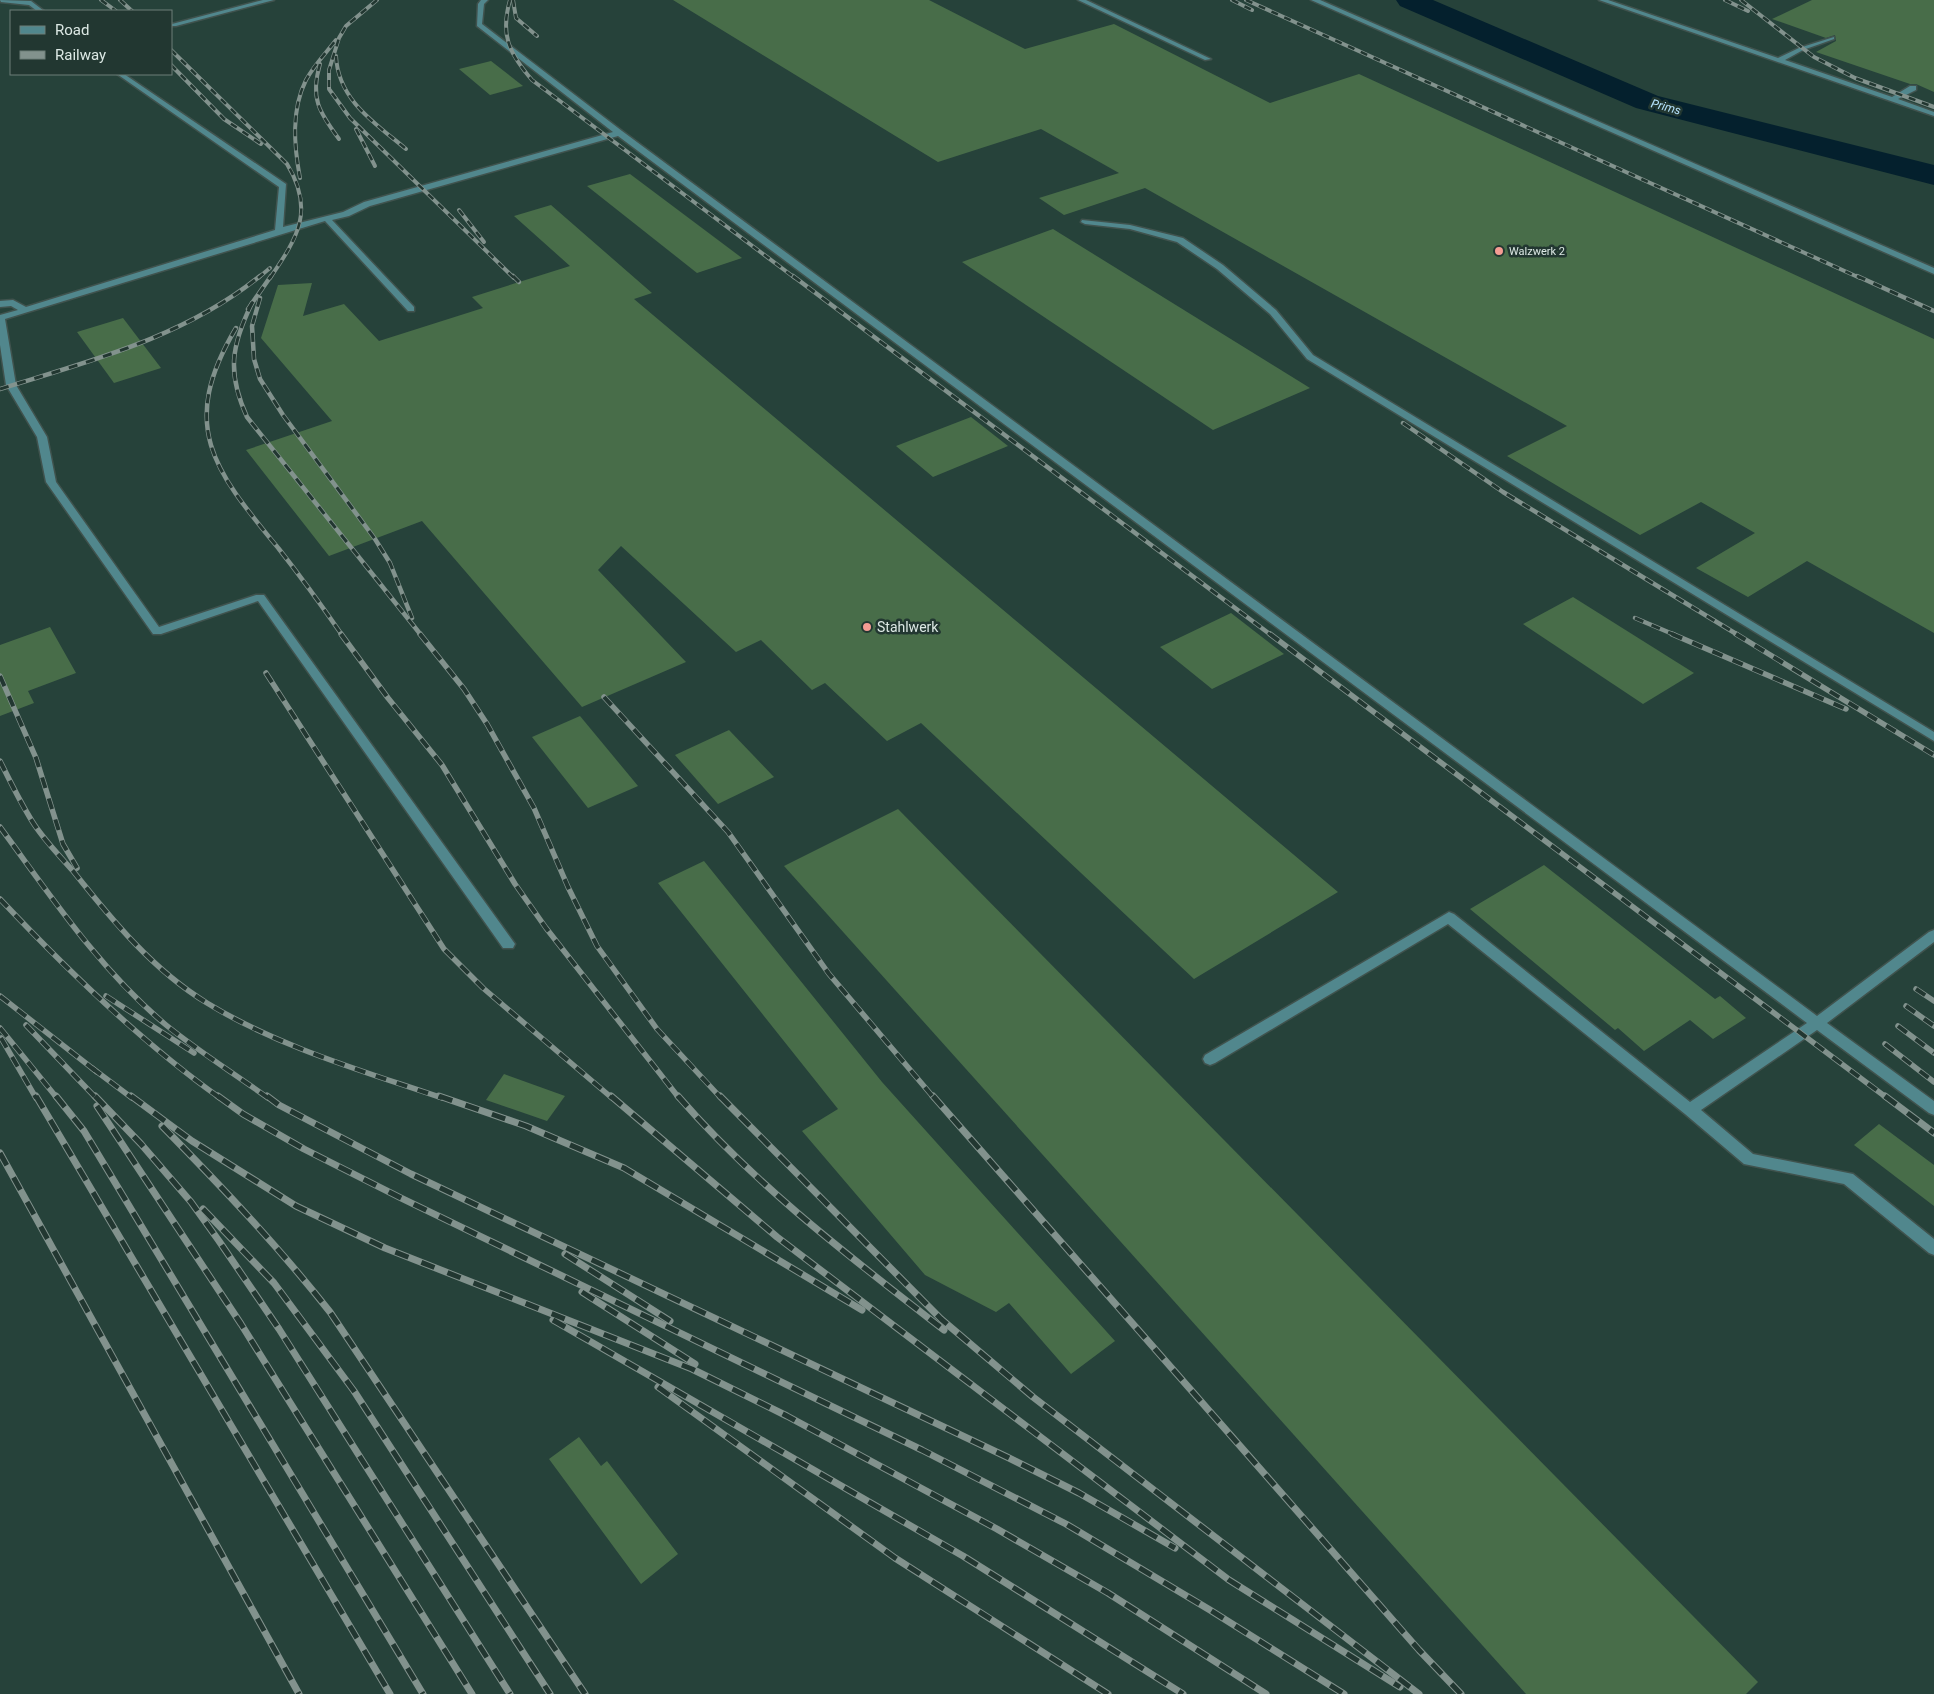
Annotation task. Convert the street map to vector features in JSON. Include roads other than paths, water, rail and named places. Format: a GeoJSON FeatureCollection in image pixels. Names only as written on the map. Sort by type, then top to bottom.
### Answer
{"type":"FeatureCollection","features":[{"type":"Feature","properties":{"kind":"lane"},"geometry":{"type":"LineString","coordinates":[[1,0],[31,3],[40,10]]}},
{"type":"Feature","properties":{"kind":"lane"},"geometry":{"type":"LineString","coordinates":[[174,25],[271,0]]}},
{"type":"Feature","properties":{"kind":"lane"},"geometry":{"type":"LineString","coordinates":[[485,0],[481,4],[478,25],[619,133],[1934,1110]]}},
{"type":"Feature","properties":{"kind":"lane"},"geometry":{"type":"LineString","coordinates":[[1081,0],[1207,59]]}},
{"type":"Feature","properties":{"kind":"lane"},"geometry":{"type":"LineString","coordinates":[[1092,5],[1106,0]]}},
{"type":"Feature","properties":{"kind":"lane"},"geometry":{"type":"LineString","coordinates":[[1314,0],[1934,271]]}},
{"type":"Feature","properties":{"kind":"lane"},"geometry":{"type":"LineString","coordinates":[[1602,0],[1934,114]]}},
{"type":"Feature","properties":{"kind":"lane"},"geometry":{"type":"LineString","coordinates":[[1778,61],[1801,49],[1832,38]]}},
{"type":"Feature","properties":{"kind":"lane"},"geometry":{"type":"LineString","coordinates":[[121,75],[283,186],[278,232]]}},
{"type":"Feature","properties":{"kind":"lane"},"geometry":{"type":"LineString","coordinates":[[1892,100],[1913,88]]}},
{"type":"Feature","properties":{"kind":"lane"},"geometry":{"type":"LineString","coordinates":[[508,944],[260,597],[157,632],[51,482],[42,437],[11,385],[0,318],[278,232],[327,220],[346,214],[366,204],[619,133]]}},
{"type":"Feature","properties":{"kind":"lane"},"geometry":{"type":"LineString","coordinates":[[327,220],[411,309]]}},
{"type":"Feature","properties":{"kind":"lane"},"geometry":{"type":"LineString","coordinates":[[1086,222],[1130,227],[1180,240],[1220,267],[1273,312],[1310,357],[1934,737]]}},
{"type":"Feature","properties":{"kind":"lane"},"geometry":{"type":"LineString","coordinates":[[0,304],[13,304],[25,310]]}},
{"type":"Feature","properties":{"kind":"lane"},"geometry":{"type":"LineString","coordinates":[[1210,1059],[1449,917],[1690,1110],[1749,1160],[1848,1178],[1934,1248]]}},
{"type":"Feature","properties":{"kind":"lane"},"geometry":{"type":"LineString","coordinates":[[1690,1110],[1817,1023],[1934,934]]}},
{"type":"Feature","properties":{"kind":"waterway","name":"Prims"},"geometry":{"type":"LineString","coordinates":[[1410,0],[1647,102],[1934,175]]}},
{"type":"Feature","properties":{"kind":"railway"},"geometry":{"type":"LineString","coordinates":[[101,0],[115,10]]}},
{"type":"Feature","properties":{"kind":"railway"},"geometry":{"type":"LineString","coordinates":[[120,0],[131,10]]}},
{"type":"Feature","properties":{"kind":"railway"},"geometry":{"type":"LineString","coordinates":[[377,0],[346,26],[339,38],[329,70],[329,89],[350,118],[514,278]]}},
{"type":"Feature","properties":{"kind":"railway"},"geometry":{"type":"LineString","coordinates":[[510,0],[506,23],[509,43],[517,61],[532,80],[795,278]]}},
{"type":"Feature","properties":{"kind":"railway"},"geometry":{"type":"LineString","coordinates":[[513,0],[516,18],[537,36]]}},
{"type":"Feature","properties":{"kind":"railway"},"geometry":{"type":"LineString","coordinates":[[1232,0],[1252,10]]}},
{"type":"Feature","properties":{"kind":"railway"},"geometry":{"type":"LineString","coordinates":[[1246,0],[1860,278]]}},
{"type":"Feature","properties":{"kind":"railway"},"geometry":{"type":"LineString","coordinates":[[1725,0],[1748,11]]}},
{"type":"Feature","properties":{"kind":"railway"},"geometry":{"type":"LineString","coordinates":[[1741,0],[1814,57],[1855,78],[1934,107]]}},
{"type":"Feature","properties":{"kind":"railway"},"geometry":{"type":"LineString","coordinates":[[300,178],[295,141],[298,103],[309,75],[336,40]]}},
{"type":"Feature","properties":{"kind":"railway"},"geometry":{"type":"LineString","coordinates":[[172,51],[287,164],[295,180],[300,195],[300,223],[288,249],[270,278]]}},
{"type":"Feature","properties":{"kind":"railway"},"geometry":{"type":"LineString","coordinates":[[336,56],[338,72],[351,98],[371,120],[406,149]]}},
{"type":"Feature","properties":{"kind":"railway"},"geometry":{"type":"LineString","coordinates":[[320,64],[316,86],[318,104],[326,121],[339,139]]}},
{"type":"Feature","properties":{"kind":"railway"},"geometry":{"type":"LineString","coordinates":[[172,66],[224,119],[261,144]]}},
{"type":"Feature","properties":{"kind":"railway"},"geometry":{"type":"LineString","coordinates":[[356,129],[375,166]]}},
{"type":"Feature","properties":{"kind":"railway"},"geometry":{"type":"LineString","coordinates":[[459,210],[484,242]]}},
{"type":"Feature","properties":{"kind":"railway"},"geometry":{"type":"LineString","coordinates":[[258,278],[270,268]]}},
{"type":"Feature","properties":{"kind":"railway"},"geometry":{"type":"LineString","coordinates":[[0,389],[102,357],[169,331],[231,297],[260,276]]}},
{"type":"Feature","properties":{"kind":"railway"},"geometry":{"type":"LineString","coordinates":[[252,304],[271,276]]}},
{"type":"Feature","properties":{"kind":"railway"},"geometry":{"type":"LineString","coordinates":[[513,276],[519,282]]}},
{"type":"Feature","properties":{"kind":"railway"},"geometry":{"type":"LineString","coordinates":[[793,276],[1271,635]]}},
{"type":"Feature","properties":{"kind":"railway"},"geometry":{"type":"LineString","coordinates":[[1857,276],[1934,311]]}},
{"type":"Feature","properties":{"kind":"railway"},"geometry":{"type":"LineString","coordinates":[[260,298],[252,326],[254,359],[260,379],[283,415],[375,539],[390,563],[412,618]]}},
{"type":"Feature","properties":{"kind":"railway"},"geometry":{"type":"LineString","coordinates":[[248,309],[252,304]]}},
{"type":"Feature","properties":{"kind":"railway"},"geometry":{"type":"LineString","coordinates":[[252,304],[240,333],[234,360],[236,387],[247,417],[421,635]]}},
{"type":"Feature","properties":{"kind":"railway"},"geometry":{"type":"LineString","coordinates":[[236,328],[218,363],[209,393],[207,421],[211,446],[222,471],[237,495],[342,635]]}},
{"type":"Feature","properties":{"kind":"railway"},"geometry":{"type":"LineString","coordinates":[[1403,423],[1503,492],[1738,635]]}},
{"type":"Feature","properties":{"kind":"railway"},"geometry":{"type":"LineString","coordinates":[[1635,618],[1675,635]]}},
{"type":"Feature","properties":{"kind":"railway"},"geometry":{"type":"LineString","coordinates":[[341,634],[388,698],[442,765],[515,884],[546,928],[679,1098]]}},
{"type":"Feature","properties":{"kind":"railway"},"geometry":{"type":"LineString","coordinates":[[420,634],[464,689],[487,724],[534,808],[568,887],[597,946],[657,1029],[721,1098]]}},
{"type":"Feature","properties":{"kind":"railway"},"geometry":{"type":"LineString","coordinates":[[1270,634],[1887,1098]]}},
{"type":"Feature","properties":{"kind":"railway"},"geometry":{"type":"LineString","coordinates":[[1672,634],[1846,709]]}},
{"type":"Feature","properties":{"kind":"railway"},"geometry":{"type":"LineString","coordinates":[[1736,634],[1934,755]]}},
{"type":"Feature","properties":{"kind":"railway"},"geometry":{"type":"LineString","coordinates":[[266,673],[444,949],[483,988],[612,1098]]}},
{"type":"Feature","properties":{"kind":"railway"},"geometry":{"type":"LineString","coordinates":[[0,676],[36,758],[63,844],[77,868]]}},
{"type":"Feature","properties":{"kind":"railway"},"geometry":{"type":"LineString","coordinates":[[604,697],[728,832],[829,974],[934,1098]]}},
{"type":"Feature","properties":{"kind":"railway"},"geometry":{"type":"LineString","coordinates":[[0,761],[36,828],[46,841],[134,943],[187,990],[235,1019],[263,1033],[352,1068],[442,1098]]}},
{"type":"Feature","properties":{"kind":"railway"},"geometry":{"type":"LineString","coordinates":[[0,827],[77,931],[119,980],[178,1035],[268,1098]]}},
{"type":"Feature","properties":{"kind":"railway"},"geometry":{"type":"LineString","coordinates":[[0,899],[105,1004],[162,1053],[220,1098]]}},
{"type":"Feature","properties":{"kind":"railway"},"geometry":{"type":"LineString","coordinates":[[1916,989],[1934,1001]]}},
{"type":"Feature","properties":{"kind":"railway"},"geometry":{"type":"LineString","coordinates":[[0,996],[97,1072]]}},
{"type":"Feature","properties":{"kind":"railway"},"geometry":{"type":"LineString","coordinates":[[106,996],[194,1053]]}},
{"type":"Feature","properties":{"kind":"railway"},"geometry":{"type":"LineString","coordinates":[[1906,1006],[1934,1026]]}},
{"type":"Feature","properties":{"kind":"railway"},"geometry":{"type":"LineString","coordinates":[[26,1025],[96,1098]]}},
{"type":"Feature","properties":{"kind":"railway"},"geometry":{"type":"LineString","coordinates":[[1898,1026],[1934,1053]]}},
{"type":"Feature","properties":{"kind":"railway"},"geometry":{"type":"LineString","coordinates":[[0,1028],[57,1098]]}},
{"type":"Feature","properties":{"kind":"railway"},"geometry":{"type":"LineString","coordinates":[[1,1038],[36,1098]]}},
{"type":"Feature","properties":{"kind":"railway"},"geometry":{"type":"LineString","coordinates":[[1885,1044],[1934,1082]]}},
{"type":"Feature","properties":{"kind":"railway"},"geometry":{"type":"LineString","coordinates":[[92,1068],[132,1098]]}},
{"type":"Feature","properties":{"kind":"railway"},"geometry":{"type":"LineString","coordinates":[[36,1096],[390,1694]]}},
{"type":"Feature","properties":{"kind":"railway"},"geometry":{"type":"LineString","coordinates":[[56,1096],[84,1131],[423,1694]]}},
{"type":"Feature","properties":{"kind":"railway"},"geometry":{"type":"LineString","coordinates":[[95,1096],[141,1144],[191,1202],[219,1241],[279,1329],[510,1694]]}},
{"type":"Feature","properties":{"kind":"railway"},"geometry":{"type":"LineString","coordinates":[[131,1096],[192,1141],[296,1206],[385,1248],[692,1369],[787,1416],[997,1529],[1108,1593],[1266,1694]]}},
{"type":"Feature","properties":{"kind":"railway"},"geometry":{"type":"LineString","coordinates":[[218,1096],[243,1114],[304,1149],[401,1198],[922,1450],[1066,1524],[1210,1610],[1344,1694]]}},
{"type":"Feature","properties":{"kind":"railway"},"geometry":{"type":"LineString","coordinates":[[267,1096],[279,1105],[411,1174],[1007,1457],[1079,1493],[1175,1548]]}},
{"type":"Feature","properties":{"kind":"railway"},"geometry":{"type":"LineString","coordinates":[[439,1096],[526,1126],[624,1168],[862,1310]]}},
{"type":"Feature","properties":{"kind":"railway"},"geometry":{"type":"LineString","coordinates":[[611,1096],[777,1237],[1229,1580],[1400,1687]]}},
{"type":"Feature","properties":{"kind":"railway"},"geometry":{"type":"LineString","coordinates":[[678,1096],[708,1129],[772,1190],[839,1248],[944,1330]]}},
{"type":"Feature","properties":{"kind":"railway"},"geometry":{"type":"LineString","coordinates":[[720,1096],[941,1319],[1033,1397],[1419,1694]]}},
{"type":"Feature","properties":{"kind":"railway"},"geometry":{"type":"LineString","coordinates":[[933,1096],[1419,1650],[1461,1694]]}},
{"type":"Feature","properties":{"kind":"railway"},"geometry":{"type":"LineString","coordinates":[[1885,1096],[1934,1133]]}},
{"type":"Feature","properties":{"kind":"railway"},"geometry":{"type":"LineString","coordinates":[[97,1106],[241,1324],[472,1694]]}},
{"type":"Feature","properties":{"kind":"railway"},"geometry":{"type":"LineString","coordinates":[[162,1126],[249,1217],[330,1312],[585,1694]]}},
{"type":"Feature","properties":{"kind":"railway"},"geometry":{"type":"LineString","coordinates":[[0,1153],[299,1694]]}},
{"type":"Feature","properties":{"kind":"railway"},"geometry":{"type":"LineString","coordinates":[[203,1209],[274,1283],[354,1391],[550,1694]]}},
{"type":"Feature","properties":{"kind":"railway"},"geometry":{"type":"LineString","coordinates":[[565,1254],[670,1321]]}},
{"type":"Feature","properties":{"kind":"railway"},"geometry":{"type":"LineString","coordinates":[[582,1292],[695,1364]]}},
{"type":"Feature","properties":{"kind":"railway"},"geometry":{"type":"LineString","coordinates":[[553,1320],[963,1556],[1183,1694]]}},
{"type":"Feature","properties":{"kind":"railway"},"geometry":{"type":"LineString","coordinates":[[658,1387],[895,1558],[1108,1694]]}},
{"type":"Feature","properties":{"kind":"place","name":"Walzwerk 2"},"geometry":{"type":"Point","coordinates":[1499,251]}},
{"type":"Feature","properties":{"kind":"place","name":"Stahlwerk"},"geometry":{"type":"Point","coordinates":[867,627]}}]}
